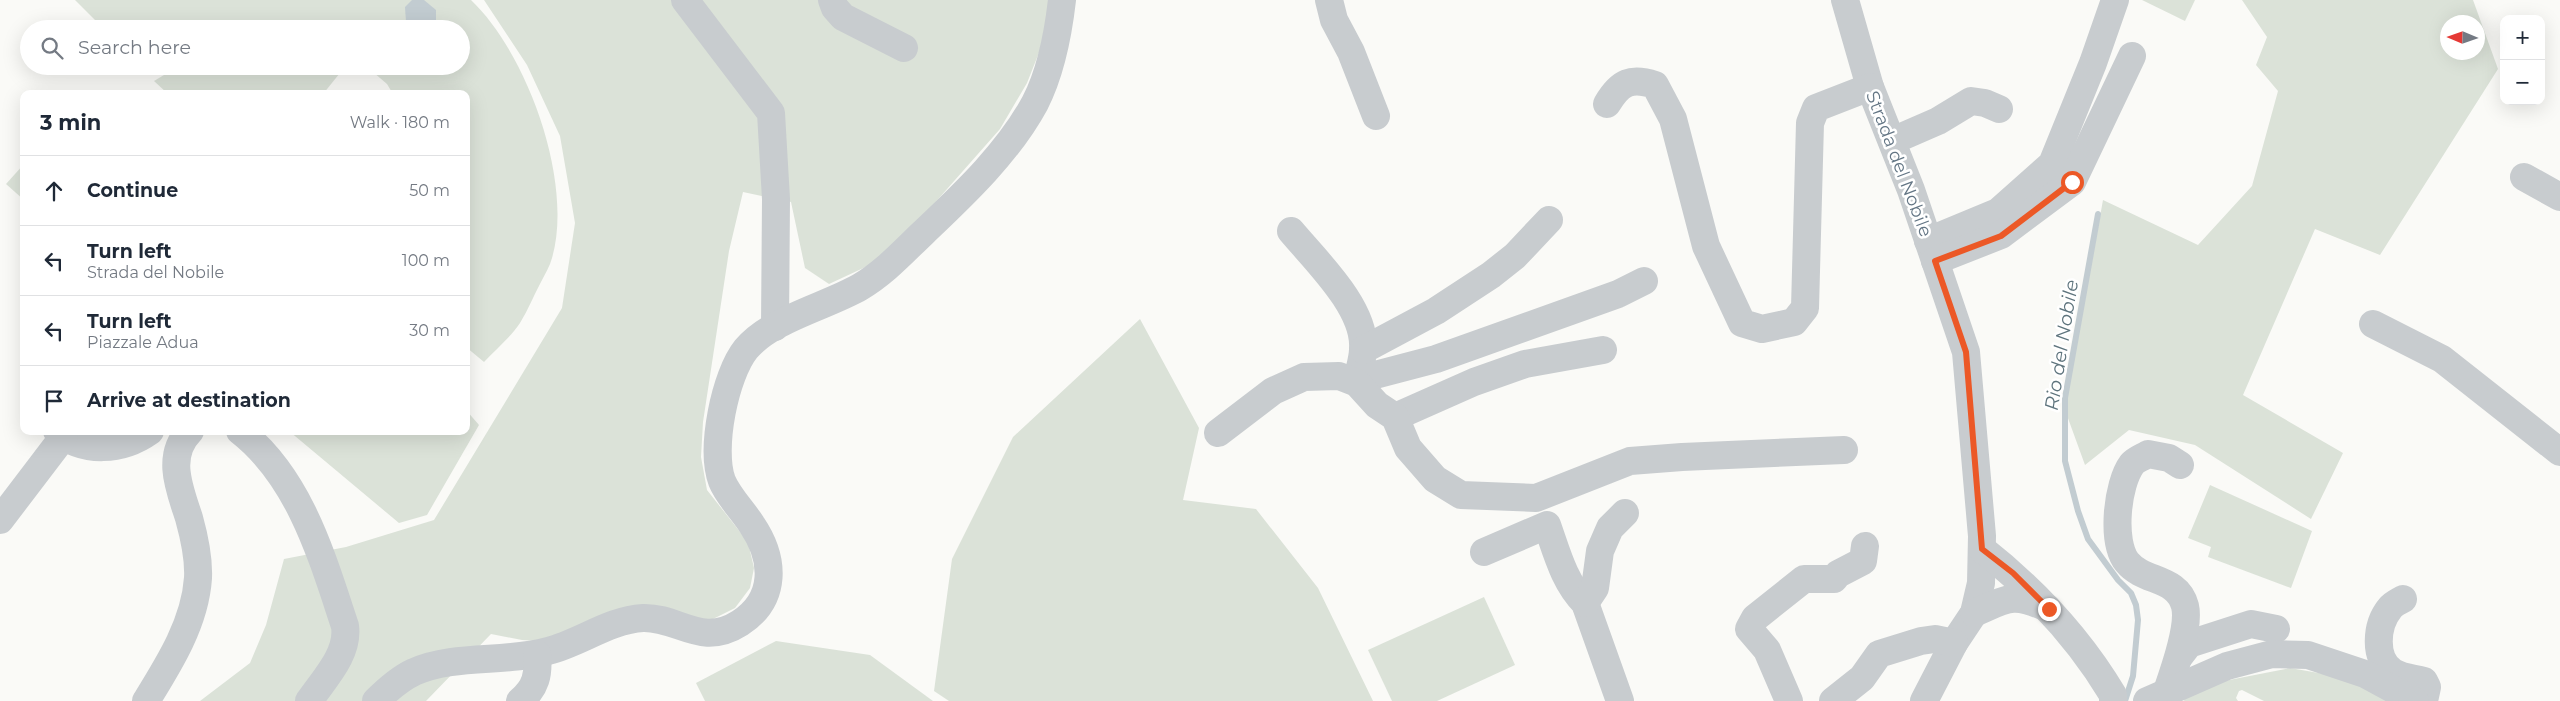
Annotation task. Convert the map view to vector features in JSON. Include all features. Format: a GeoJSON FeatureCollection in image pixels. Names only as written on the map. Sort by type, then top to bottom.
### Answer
{"type":"FeatureCollection","features":[{"type":"Feature","properties":{"kind":"street"},"geometry":{"type":"LineString","coordinates":[[685,0],[771,113],[776,199],[775,327]]}},
{"type":"Feature","properties":{"kind":"street"},"geometry":{"type":"LineString","coordinates":[[832,0],[835,8],[843,17],[904,48]]}},
{"type":"Feature","properties":{"kind":"street","name":"Strada del Nobile"},"geometry":{"type":"LineString","coordinates":[[1845,0],[1870,87],[1932,251],[1966,352],[1982,549],[1981,583],[1974,613],[1954,643],[1924,701]]}},
{"type":"Feature","properties":{"kind":"street"},"geometry":{"type":"LineString","coordinates":[[1932,251],[1998,212],[2052,164],[2093,63],[2115,0]]}},
{"type":"Feature","properties":{"kind":"street"},"geometry":{"type":"LineString","coordinates":[[376,701],[392,686],[413,673],[433,666],[453,662],[506,660],[537,654],[552,650],[617,624],[643,618],[656,619],[688,630],[705,633],[722,631],[737,625],[752,614],[763,600],[769,582],[769,564],[764,545],[722,481],[717,455],[722,410],[736,367],[750,345],[775,327],[833,301],[876,276],[968,188],[1002,150],[1035,102],[1049,65],[1064,6]]}},
{"type":"Feature","properties":{"kind":"street"},"geometry":{"type":"LineString","coordinates":[[1331,10],[1351,52],[1376,116]]}},
{"type":"Feature","properties":{"kind":"street"},"geometry":{"type":"LineString","coordinates":[[1932,251],[2001,236],[2072,182],[2132,56]]}},
{"type":"Feature","properties":{"kind":"street"},"geometry":{"type":"LineString","coordinates":[[1606,104],[1617,88],[1639,80],[1655,85],[1673,119],[1706,246],[1713,262],[1742,323],[1762,329],[1794,322],[1805,308],[1810,123],[1813,113],[1822,105],[1870,87]]}},
{"type":"Feature","properties":{"kind":"street"},"geometry":{"type":"LineString","coordinates":[[1892,141],[1938,121],[1971,101],[1985,103],[1999,109]]}},
{"type":"Feature","properties":{"kind":"street"},"geometry":{"type":"LineString","coordinates":[[2524,177],[2560,197]]}},
{"type":"Feature","properties":{"kind":"street"},"geometry":{"type":"LineString","coordinates":[[1363,350],[1436,311],[1491,275],[1516,256],[1549,220]]}},
{"type":"Feature","properties":{"kind":"street"},"geometry":{"type":"LineString","coordinates":[[1291,232],[1330,278],[1355,312],[1362,333],[1363,350],[1357,383]]}},
{"type":"Feature","properties":{"kind":"street"},"geometry":{"type":"LineString","coordinates":[[1357,383],[1375,375],[1436,358],[1618,294],[1644,281]]}},
{"type":"Feature","properties":{"kind":"street"},"geometry":{"type":"LineString","coordinates":[[2373,324],[2442,359],[2560,452]]}},
{"type":"Feature","properties":{"kind":"street"},"geometry":{"type":"LineString","coordinates":[[1395,417],[1474,382],[1525,364],[1603,350]]}},
{"type":"Feature","properties":{"kind":"street"},"geometry":{"type":"LineString","coordinates":[[1218,433],[1272,391],[1304,377],[1338,376],[1357,383],[1377,406],[1395,417],[1408,448],[1435,479],[1461,496],[1536,498],[1630,462],[1682,457],[1844,450]]}},
{"type":"Feature","properties":{"kind":"street"},"geometry":{"type":"LineString","coordinates":[[0,520],[59,435]]}},
{"type":"Feature","properties":{"kind":"street"},"geometry":{"type":"LineString","coordinates":[[62,435],[82,444],[101,448],[120,446],[144,435]]}},
{"type":"Feature","properties":{"kind":"street"},"geometry":{"type":"LineString","coordinates":[[146,701],[172,659],[186,626],[198,578],[197,555],[189,519],[177,484],[176,464],[179,448],[187,435]]}},
{"type":"Feature","properties":{"kind":"street"},"geometry":{"type":"LineString","coordinates":[[245,435],[255,443],[291,491],[318,546],[345,626],[347,638],[344,650],[309,701]]}},
{"type":"Feature","properties":{"kind":"street"},"geometry":{"type":"LineString","coordinates":[[2179,657],[2186,608],[2180,592],[2172,585],[2135,570],[2121,551],[2118,532],[2122,483],[2132,463],[2148,454],[2170,458],[2180,465]]}},
{"type":"Feature","properties":{"kind":"street"},"geometry":{"type":"LineString","coordinates":[[1536,498],[1563,571],[1575,592],[1585,603],[1620,701]]}},
{"type":"Feature","properties":{"kind":"street"},"geometry":{"type":"LineString","coordinates":[[1585,603],[1595,588],[1600,551],[1610,528],[1625,513]]}},
{"type":"Feature","properties":{"kind":"street"},"geometry":{"type":"LineString","coordinates":[[1484,552],[1547,525]]}},
{"type":"Feature","properties":{"kind":"street"},"geometry":{"type":"LineString","coordinates":[[1789,701],[1767,650],[1749,630],[1755,618],[1804,578],[1834,579],[1838,574],[1862,561],[1865,546]]}},
{"type":"Feature","properties":{"kind":"street"},"geometry":{"type":"LineString","coordinates":[[1982,549],[2013,573],[2049,609],[2092,660],[2113,695],[2114,701]]}},
{"type":"Feature","properties":{"kind":"street"},"geometry":{"type":"LineString","coordinates":[[1974,613],[2008,598],[2026,599],[2049,609]]}},
{"type":"Feature","properties":{"kind":"street"},"geometry":{"type":"LineString","coordinates":[[2403,599],[2391,606],[2384,617],[2379,629],[2379,646],[2382,660],[2392,671],[2404,677],[2424,682],[2427,687],[2424,701]]}},
{"type":"Feature","properties":{"kind":"street"},"geometry":{"type":"LineString","coordinates":[[2158,698],[2179,657],[2189,644],[2252,624],[2276,629]]}},
{"type":"Feature","properties":{"kind":"street"},"geometry":{"type":"LineString","coordinates":[[1833,701],[1862,678],[1879,654],[1896,647],[1928,640],[1935,639],[1954,643]]}},
{"type":"Feature","properties":{"kind":"street"},"geometry":{"type":"LineString","coordinates":[[520,701],[527,695],[537,679],[539,670],[537,654]]}},
{"type":"Feature","properties":{"kind":"street"},"geometry":{"type":"LineString","coordinates":[[2158,698],[2227,666],[2272,654],[2308,655],[2365,674],[2415,701]]}},
{"type":"Feature","properties":{"kind":"shaded area"},"geometry":{"type":"Polygon","coordinates":[[[75,0],[471,0],[491,23],[510,52],[527,85],[541,120],[551,157],[556,193],[557,227],[551,261],[520,323],[484,362],[470,350],[470,90],[391,90],[376,75],[470,75],[470,20],[95,20],[75,0]]]}},
{"type":"Feature","properties":{"kind":"shaded area"},"geometry":{"type":"Polygon","coordinates":[[[412,0],[424,0],[436,10],[436,20],[406,20],[405,7],[412,0]]]}},
{"type":"Feature","properties":{"kind":"shaded area"},"geometry":{"type":"Polygon","coordinates":[[[484,0],[1050,0],[1044,40],[1027,83],[1000,129],[910,231],[872,264],[829,284],[805,268],[791,202],[743,192],[729,251],[703,422],[701,457],[707,490],[748,542],[754,568],[750,588],[735,608],[711,620],[552,642],[522,640],[491,634],[426,701],[200,701],[250,663],[266,625],[284,559],[346,547],[434,520],[562,308],[575,223],[560,136],[527,65],[484,0]]]}},
{"type":"Feature","properties":{"kind":"shaded area"},"geometry":{"type":"Polygon","coordinates":[[[2142,0],[2195,0],[2185,21],[2142,0]]]}},
{"type":"Feature","properties":{"kind":"shaded area"},"geometry":{"type":"Polygon","coordinates":[[[2242,0],[2473,0],[2478,15],[2440,15],[2440,60],[2485,60],[2485,33],[2498,69],[2380,255],[2315,229],[2243,395],[2343,453],[2311,519],[2195,445],[2129,430],[2085,465],[2065,410],[2103,200],[2198,245],[2252,186],[2278,91],[2256,65],[2267,37],[2242,0]]]}},
{"type":"Feature","properties":{"kind":"shaded area"},"geometry":{"type":"Polygon","coordinates":[[[164,75],[338,75],[326,90],[164,90],[154,81],[164,75]]]}},
{"type":"Feature","properties":{"kind":"shaded area"},"geometry":{"type":"Polygon","coordinates":[[[20,168],[20,196],[6,184],[20,168]]]}},
{"type":"Feature","properties":{"kind":"shaded area"},"geometry":{"type":"Polygon","coordinates":[[[1140,319],[1199,428],[1183,500],[1256,509],[1318,588],[1373,701],[949,701],[934,691],[952,559],[1013,437],[1140,319]]]}},
{"type":"Feature","properties":{"kind":"shaded area"},"geometry":{"type":"Polygon","coordinates":[[[470,415],[479,425],[427,515],[399,523],[294,435],[470,435],[470,415]]]}},
{"type":"Feature","properties":{"kind":"shaded area"},"geometry":{"type":"Polygon","coordinates":[[[2210,485],[2312,531],[2291,588],[2208,557],[2211,547],[2188,538],[2210,485]]]}},
{"type":"Feature","properties":{"kind":"shaded area"},"geometry":{"type":"Polygon","coordinates":[[[1484,597],[1515,665],[1437,701],[1392,701],[1368,650],[1484,597]]]}},
{"type":"Feature","properties":{"kind":"shaded area"},"geometry":{"type":"Polygon","coordinates":[[[776,641],[870,655],[933,701],[705,701],[696,683],[776,641]]]}},
{"type":"Feature","properties":{"kind":"shaded area"},"geometry":{"type":"Polygon","coordinates":[[[2290,668],[2336,676],[2396,701],[2264,701],[2242,690],[2239,691],[2236,698],[2238,701],[2184,701],[2185,698],[2224,681],[2290,668]]]}},
{"type":"Feature","properties":{"kind":"waterway","name":"Rio del Nobile"},"geometry":{"type":"LineString","coordinates":[[2098,214],[2065,398],[2065,461],[2078,511],[2088,539],[2118,580],[2131,593],[2136,605],[2138,620],[2133,676],[2125,701]]}},
{"type":"Feature","properties":{"kind":"route"},"geometry":{"type":"LineString","coordinates":[[2049,609],[2013,573],[1982,549],[1966,352],[1935,261],[2001,236],[2072,182]]}}]}
